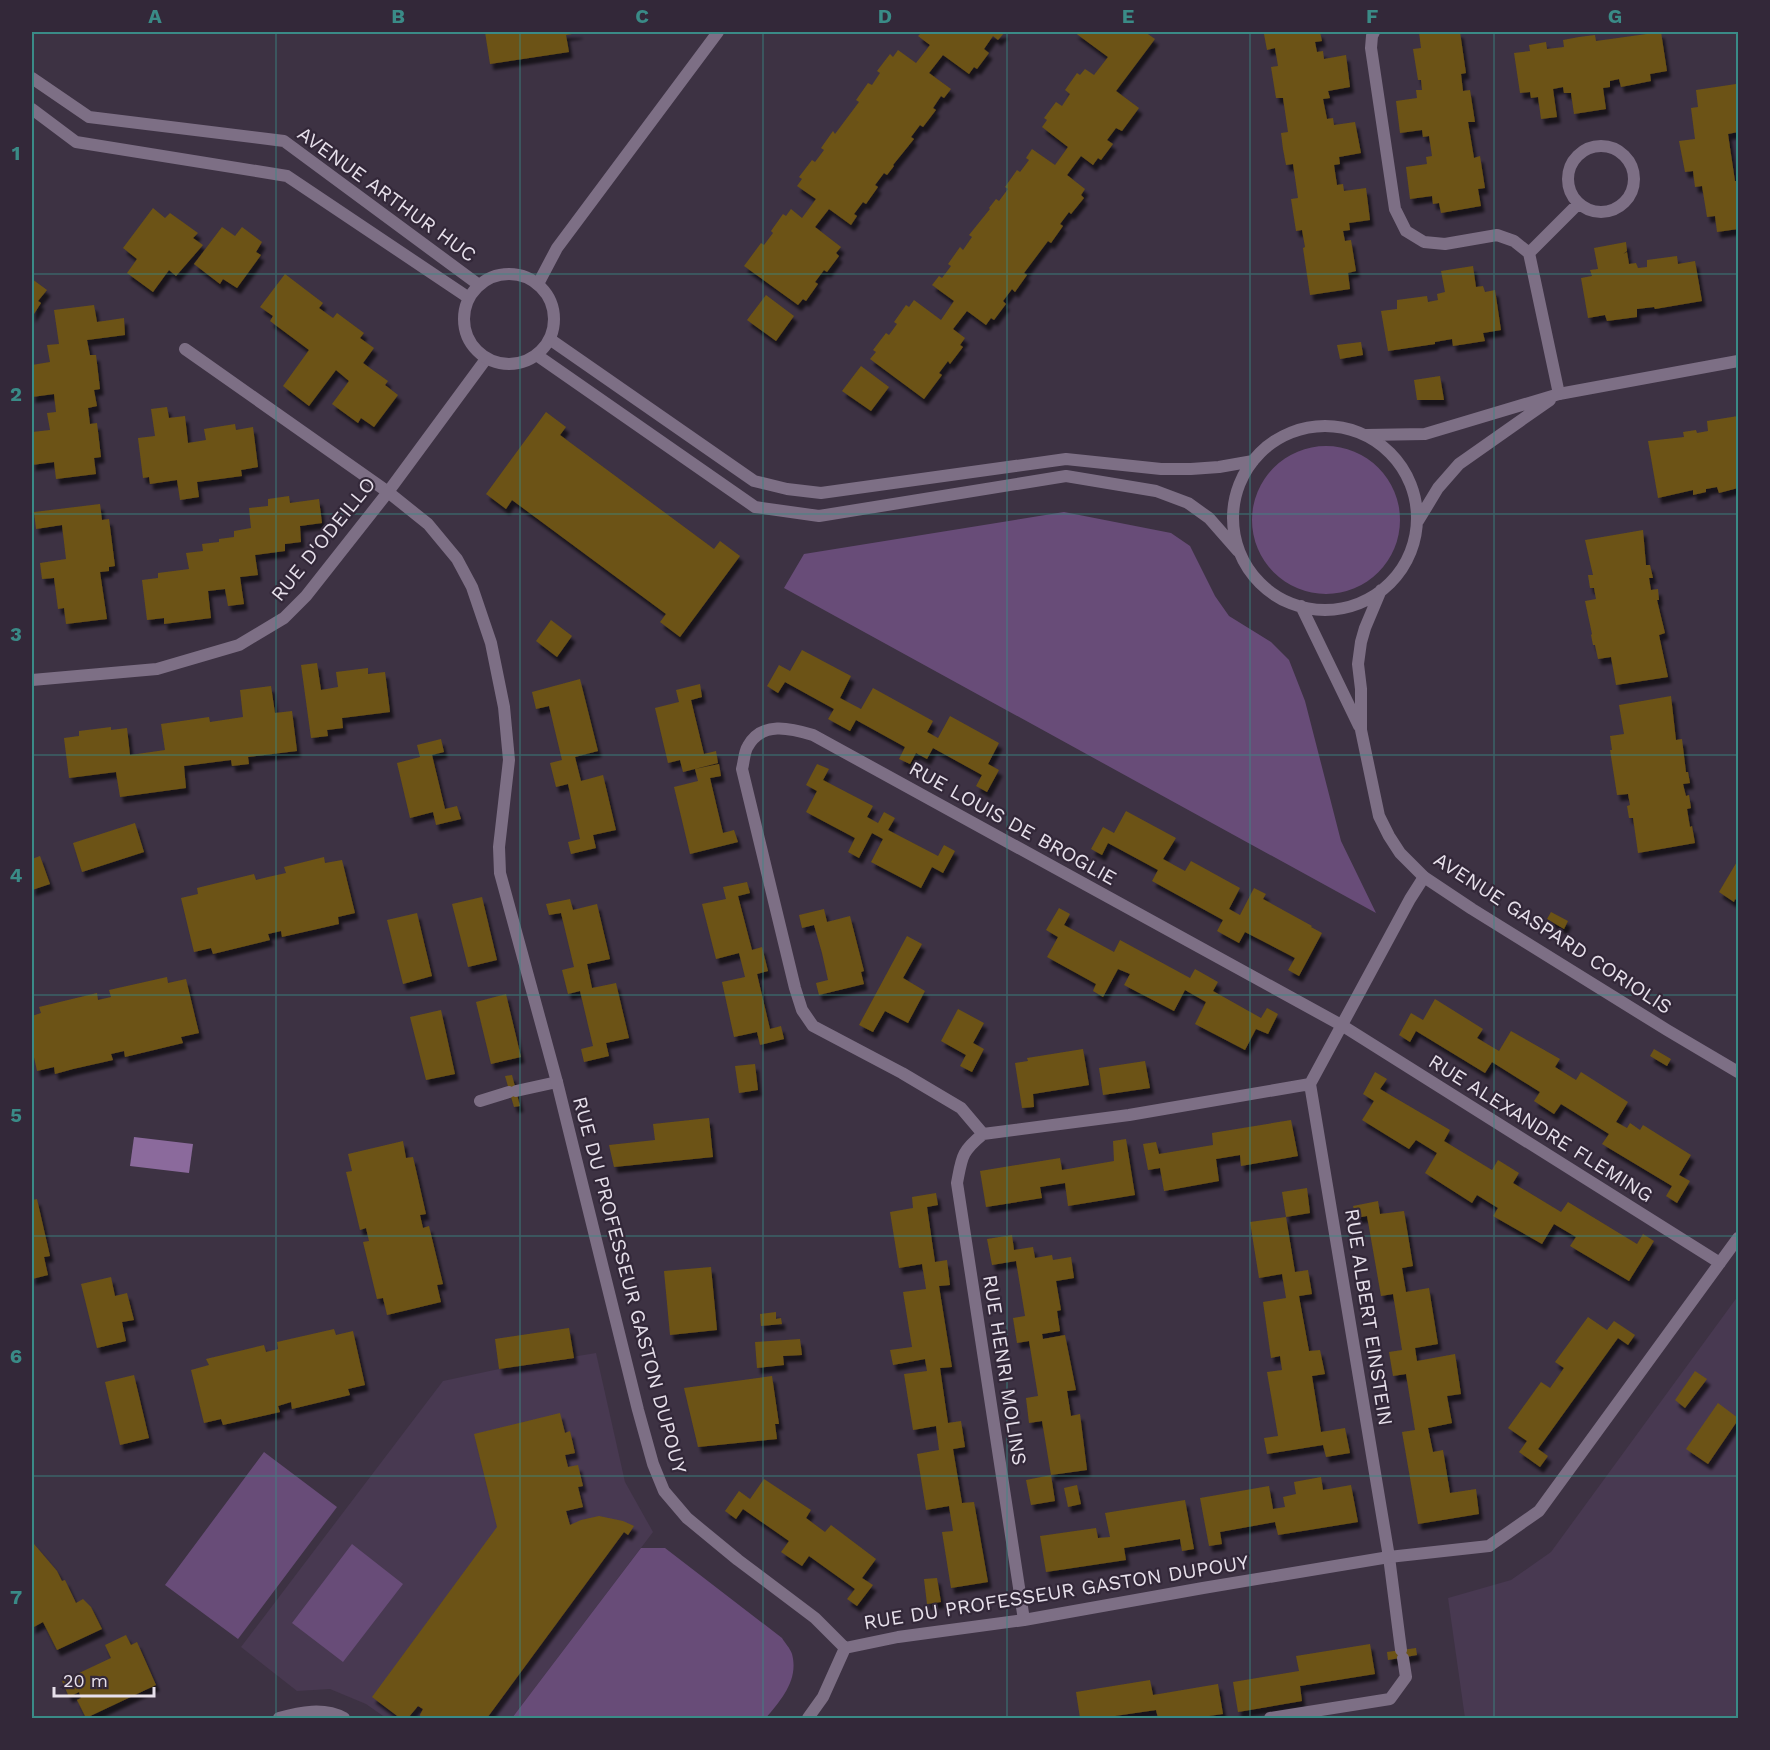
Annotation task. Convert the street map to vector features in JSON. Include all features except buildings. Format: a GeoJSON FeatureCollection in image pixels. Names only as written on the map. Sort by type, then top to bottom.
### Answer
{"type":"FeatureCollection","features":[{"type":"Feature","properties":{"kind":"street"},"geometry":{"type":"LineString","coordinates":[[538,284],[557,248],[718,32]]}},
{"type":"Feature","properties":{"kind":"street"},"geometry":{"type":"LineString","coordinates":[[1374,32],[1371,48],[1395,209],[1406,231],[1424,242],[1445,244],[1497,235],[1514,241],[1529,253],[1559,394]]}},
{"type":"Feature","properties":{"kind":"street","name":"AVENUE ARTHUR HUC"},"geometry":{"type":"LineString","coordinates":[[32,78],[89,117],[284,141],[479,285]]}},
{"type":"Feature","properties":{"kind":"street","name":"AVENUE ARTHUR HUC"},"geometry":{"type":"LineString","coordinates":[[32,109],[76,142],[287,176],[469,298]]}},
{"type":"Feature","properties":{"kind":"street"},"geometry":{"type":"LineString","coordinates":[[1605,145],[1626,156],[1635,177],[1629,198],[1621,206],[1610,212],[1599,213],[1578,204],[1571,194],[1568,171],[1573,160],[1582,151],[1593,146],[1605,145]]}},
{"type":"Feature","properties":{"kind":"street"},"geometry":{"type":"LineString","coordinates":[[1529,253],[1578,204]]}},
{"type":"Feature","properties":{"kind":"street"},"geometry":{"type":"LineString","coordinates":[[502,274],[527,277],[538,284],[552,303],[555,322],[550,340],[538,356],[522,364],[503,365],[486,359],[477,352],[466,332],[465,309],[469,298],[479,285],[502,274]]}},
{"type":"Feature","properties":{"kind":"street"},"geometry":{"type":"LineString","coordinates":[[550,340],[754,481],[787,489],[821,493],[1066,459],[1191,470],[1253,461]]}},
{"type":"Feature","properties":{"kind":"street","name":"RUE DU PROFESSEUR GASTON DUPOUY"},"geometry":{"type":"LineString","coordinates":[[185,349],[388,492],[428,524],[457,559],[472,587],[491,643],[504,707],[509,760],[500,848],[500,873],[557,1082],[653,1464],[664,1491],[687,1518],[815,1618],[845,1648],[898,1637],[1024,1620],[1389,1557],[1489,1546],[1539,1512],[1738,1238]]}},
{"type":"Feature","properties":{"kind":"street"},"geometry":{"type":"LineString","coordinates":[[538,356],[755,507],[819,516],[1066,476],[1156,490],[1188,503],[1209,518],[1238,551],[1254,576],[1275,595],[1301,606],[1317,609],[1343,608],[1367,599],[1382,590],[1393,580],[1410,553],[1418,521],[1438,488],[1459,464],[1559,394]]}},
{"type":"Feature","properties":{"kind":"street","name":"RUE D'ODEILLO"},"geometry":{"type":"LineString","coordinates":[[32,680],[157,669],[239,645],[284,618],[306,596],[388,492],[486,359]]}},
{"type":"Feature","properties":{"kind":"street"},"geometry":{"type":"LineString","coordinates":[[1364,435],[1425,434],[1559,394],[1738,361]]}},
{"type":"Feature","properties":{"kind":"street"},"geometry":{"type":"LineString","coordinates":[[1238,551],[1232,520],[1235,498],[1245,472],[1266,447],[1276,440],[1311,427],[1336,426],[1364,435],[1384,447],[1399,464],[1415,496],[1418,521]]}},
{"type":"Feature","properties":{"kind":"street","name":"AVENUE GASPARD CORIOLIS"},"geometry":{"type":"LineString","coordinates":[[1382,590],[1365,627],[1361,642],[1358,663],[1361,689],[1361,730],[1379,816],[1401,853],[1424,877],[1738,1072]]}},
{"type":"Feature","properties":{"kind":"street","name":"AVENUE GASPARD CORIOLIS"},"geometry":{"type":"LineString","coordinates":[[1301,606],[1361,730]]}},
{"type":"Feature","properties":{"kind":"street","name":"RUE LOUIS DE BROGLIE"},"geometry":{"type":"LineString","coordinates":[[983,1134],[961,1108],[902,1073],[813,1026],[802,1010],[742,770],[747,748],[756,735],[772,728],[790,728],[813,735],[1342,1026]]}},
{"type":"Feature","properties":{"kind":"street"},"geometry":{"type":"LineString","coordinates":[[983,1134],[1128,1114],[1310,1084],[1424,877]]}},
{"type":"Feature","properties":{"kind":"street","name":"RUE ALEXANDRE FLEMING"},"geometry":{"type":"LineString","coordinates":[[1342,1026],[1720,1263]]}},
{"type":"Feature","properties":{"kind":"street"},"geometry":{"type":"LineString","coordinates":[[480,1101],[513,1091],[557,1082]]}},
{"type":"Feature","properties":{"kind":"street","name":"RUE ALBERT EINSTEIN"},"geometry":{"type":"LineString","coordinates":[[1270,1719],[1390,1699],[1406,1677],[1389,1557],[1310,1084]]}},
{"type":"Feature","properties":{"kind":"street","name":"RUE HENRI MOLINS"},"geometry":{"type":"LineString","coordinates":[[983,1134],[968,1147],[961,1161],[957,1183],[1024,1620]]}},
{"type":"Feature","properties":{"kind":"street"},"geometry":{"type":"LineString","coordinates":[[808,1719],[824,1697],[845,1648]]}},
{"type":"Feature","properties":{"kind":"street"},"geometry":{"type":"LineString","coordinates":[[279,1719],[300,1712],[333,1713],[344,1719]]}},
{"type":"Feature","properties":{"kind":"shaded area"},"geometry":{"type":"Polygon","coordinates":[[[1326,446],[1354,451],[1379,467],[1395,492],[1400,520],[1395,548],[1379,573],[1354,589],[1326,594],[1298,589],[1273,573],[1257,548],[1252,520],[1257,492],[1273,467],[1298,451],[1326,446]]]}},
{"type":"Feature","properties":{"kind":"shaded area"},"geometry":{"type":"Polygon","coordinates":[[[1064,512],[1171,533],[1190,546],[1215,596],[1229,616],[1271,642],[1289,660],[1305,701],[1341,841],[1376,913],[784,588],[804,554],[1064,512]]]}},
{"type":"Feature","properties":{"kind":"shaded area"},"geometry":{"type":"Polygon","coordinates":[[[134,1137],[193,1144],[189,1173],[130,1166],[134,1137]]]}},
{"type":"Feature","properties":{"kind":"shaded area"},"geometry":{"type":"Polygon","coordinates":[[[1738,1296],[1738,1718],[1465,1718],[1448,1598],[1511,1580],[1551,1552],[1738,1296]]]}},
{"type":"Feature","properties":{"kind":"shaded area"},"geometry":{"type":"Polygon","coordinates":[[[596,1353],[625,1482],[653,1532],[512,1718],[386,1718],[366,1704],[330,1689],[297,1691],[241,1647],[443,1381],[596,1353]]]}},
{"type":"Feature","properties":{"kind":"shaded area"},"geometry":{"type":"Polygon","coordinates":[[[264,1452],[337,1507],[238,1639],[165,1585],[264,1452]]]}},
{"type":"Feature","properties":{"kind":"shaded area"},"geometry":{"type":"Polygon","coordinates":[[[352,1544],[403,1584],[343,1662],[292,1623],[352,1544]]]}},
{"type":"Feature","properties":{"kind":"shaded area"},"geometry":{"type":"Polygon","coordinates":[[[641,1548],[665,1548],[782,1638],[792,1654],[794,1663],[791,1681],[777,1704],[766,1718],[512,1718],[641,1548]]]}}]}
